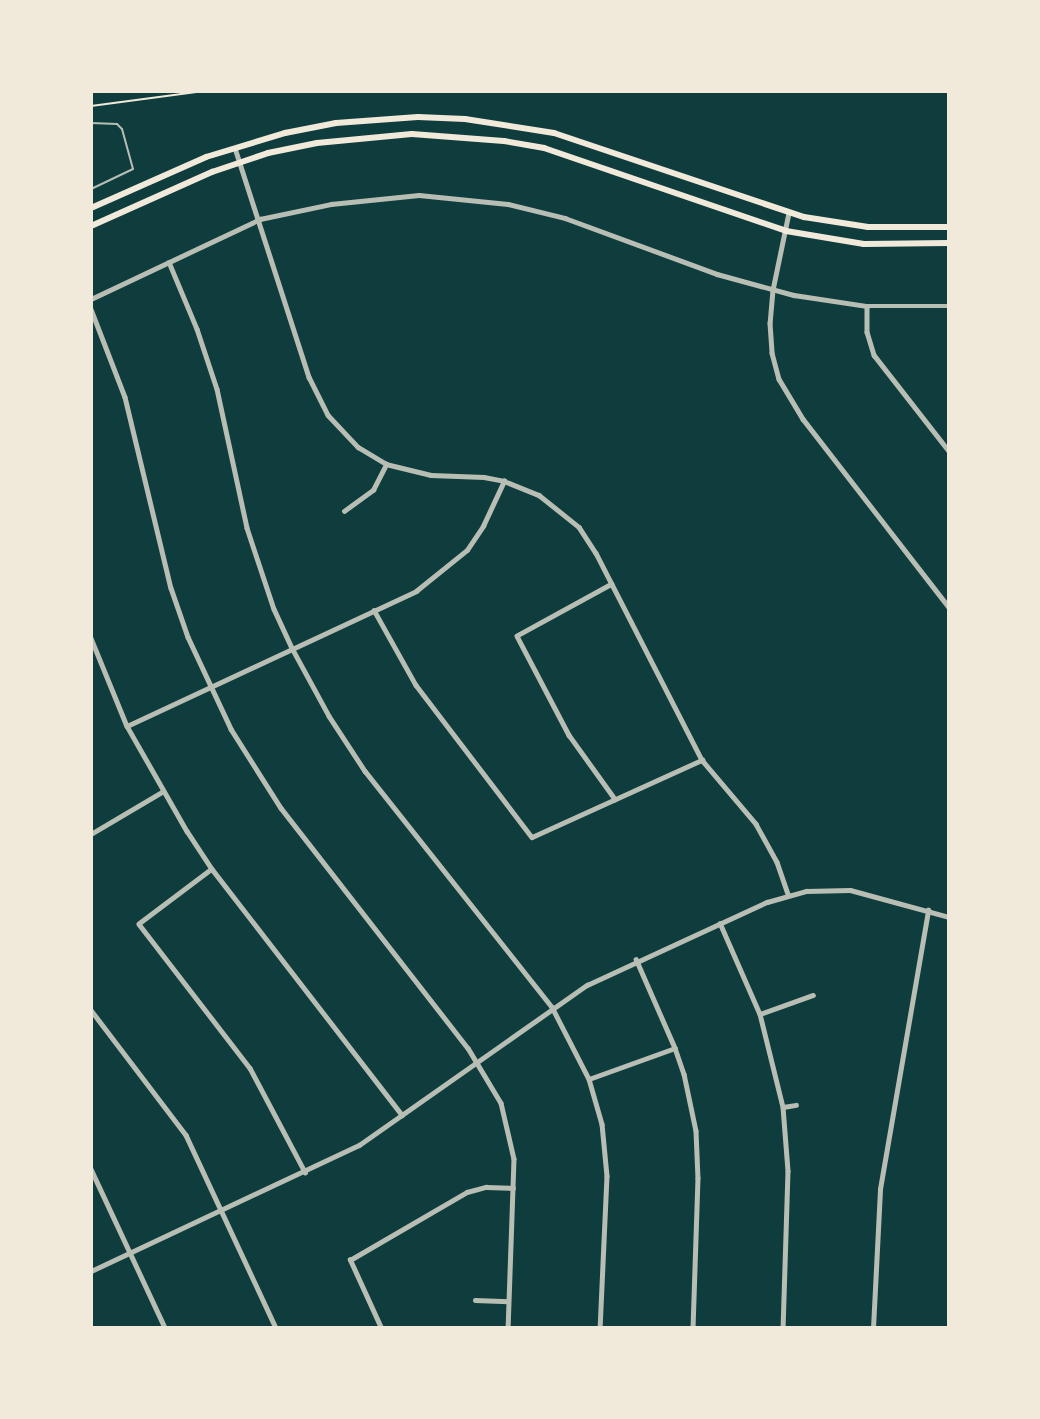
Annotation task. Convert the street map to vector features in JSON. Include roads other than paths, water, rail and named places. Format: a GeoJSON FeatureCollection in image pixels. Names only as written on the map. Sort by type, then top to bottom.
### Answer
{"type":"FeatureCollection","features":[{"type":"Feature","properties":{"kind":"main road"},"geometry":{"type":"LineString","coordinates":[[91,208],[175,169],[234,147],[336,123],[400,118],[465,119],[543,131],[582,141],[789,213],[868,227],[949,228]]}},
{"type":"Feature","properties":{"kind":"main road"},"geometry":{"type":"LineString","coordinates":[[91,226],[240,161],[317,143],[412,134],[504,141],[577,158],[786,231],[864,244],[949,243]]}},
{"type":"Feature","properties":{"kind":"main road"},"geometry":{"type":"LineString","coordinates":[[577,158],[582,141]]}},
{"type":"Feature","properties":{"kind":"street"},"geometry":{"type":"LineString","coordinates":[[234,147],[318,398],[344,434],[386,464],[432,475],[484,477],[504,481],[539,495],[570,518],[596,553],[702,760],[756,824],[776,862],[788,894]]}},
{"type":"Feature","properties":{"kind":"street"},"geometry":{"type":"LineString","coordinates":[[91,299],[260,219],[331,204],[419,195],[485,201],[565,218],[717,274],[773,290],[867,306],[949,306]]}},
{"type":"Feature","properties":{"kind":"street"},"geometry":{"type":"LineString","coordinates":[[789,213],[773,290],[772,352],[788,398],[949,607]]}},
{"type":"Feature","properties":{"kind":"street"},"geometry":{"type":"LineString","coordinates":[[169,262],[197,329],[217,389],[247,528],[274,609],[292,648],[329,716],[365,771],[552,1007],[589,1079],[602,1124],[607,1176],[600,1328]]}},
{"type":"Feature","properties":{"kind":"street"},"geometry":{"type":"LineString","coordinates":[[867,306],[867,332],[874,355],[949,451]]}},
{"type":"Feature","properties":{"kind":"street"},"geometry":{"type":"LineString","coordinates":[[91,309],[132,421],[171,588],[209,686],[256,772],[281,808],[494,1087],[507,1119],[514,1158],[508,1328]]}},
{"type":"Feature","properties":{"kind":"street"},"geometry":{"type":"LineString","coordinates":[[344,511],[373,490],[386,464]]}},
{"type":"Feature","properties":{"kind":"street"},"geometry":{"type":"LineString","coordinates":[[127,726],[416,591],[467,550],[483,526],[504,481]]}},
{"type":"Feature","properties":{"kind":"street"},"geometry":{"type":"LineString","coordinates":[[612,584],[517,636],[569,735],[615,799]]}},
{"type":"Feature","properties":{"kind":"street"},"geometry":{"type":"LineString","coordinates":[[374,610],[416,684],[532,838],[702,760]]}},
{"type":"Feature","properties":{"kind":"street"},"geometry":{"type":"LineString","coordinates":[[91,640],[127,726],[162,792],[212,869],[403,1115]]}},
{"type":"Feature","properties":{"kind":"street"},"geometry":{"type":"LineString","coordinates":[[91,834],[162,792]]}},
{"type":"Feature","properties":{"kind":"street"},"geometry":{"type":"LineString","coordinates":[[212,869],[139,924],[250,1068],[305,1172]]}},
{"type":"Feature","properties":{"kind":"street"},"geometry":{"type":"LineString","coordinates":[[91,1271],[359,1145],[552,1007],[600,977],[719,922],[788,894],[819,889],[850,890],[949,917]]}},
{"type":"Feature","properties":{"kind":"street"},"geometry":{"type":"LineString","coordinates":[[873,1328],[876,1231],[882,1175],[928,910]]}},
{"type":"Feature","properties":{"kind":"street"},"geometry":{"type":"LineString","coordinates":[[719,922],[760,1014],[783,1107],[788,1171],[783,1328]]}},
{"type":"Feature","properties":{"kind":"street"},"geometry":{"type":"LineString","coordinates":[[636,959],[675,1048],[691,1101],[698,1152],[693,1328]]}},
{"type":"Feature","properties":{"kind":"street"},"geometry":{"type":"LineString","coordinates":[[760,1014],[813,995]]}},
{"type":"Feature","properties":{"kind":"street"},"geometry":{"type":"LineString","coordinates":[[91,1010],[186,1135],[276,1328]]}},
{"type":"Feature","properties":{"kind":"street"},"geometry":{"type":"LineString","coordinates":[[589,1079],[675,1048]]}},
{"type":"Feature","properties":{"kind":"street"},"geometry":{"type":"LineString","coordinates":[[783,1107],[796,1105]]}},
{"type":"Feature","properties":{"kind":"street"},"geometry":{"type":"LineString","coordinates":[[91,1169],[165,1328]]}},
{"type":"Feature","properties":{"kind":"street"},"geometry":{"type":"LineString","coordinates":[[381,1328],[350,1260],[467,1192],[486,1187],[513,1188]]}},
{"type":"Feature","properties":{"kind":"street"},"geometry":{"type":"LineString","coordinates":[[475,1300],[509,1301]]}},
{"type":"Feature","properties":{"kind":"lane"},"geometry":{"type":"LineString","coordinates":[[91,123],[117,124],[127,139],[134,169],[91,189]]}}]}
